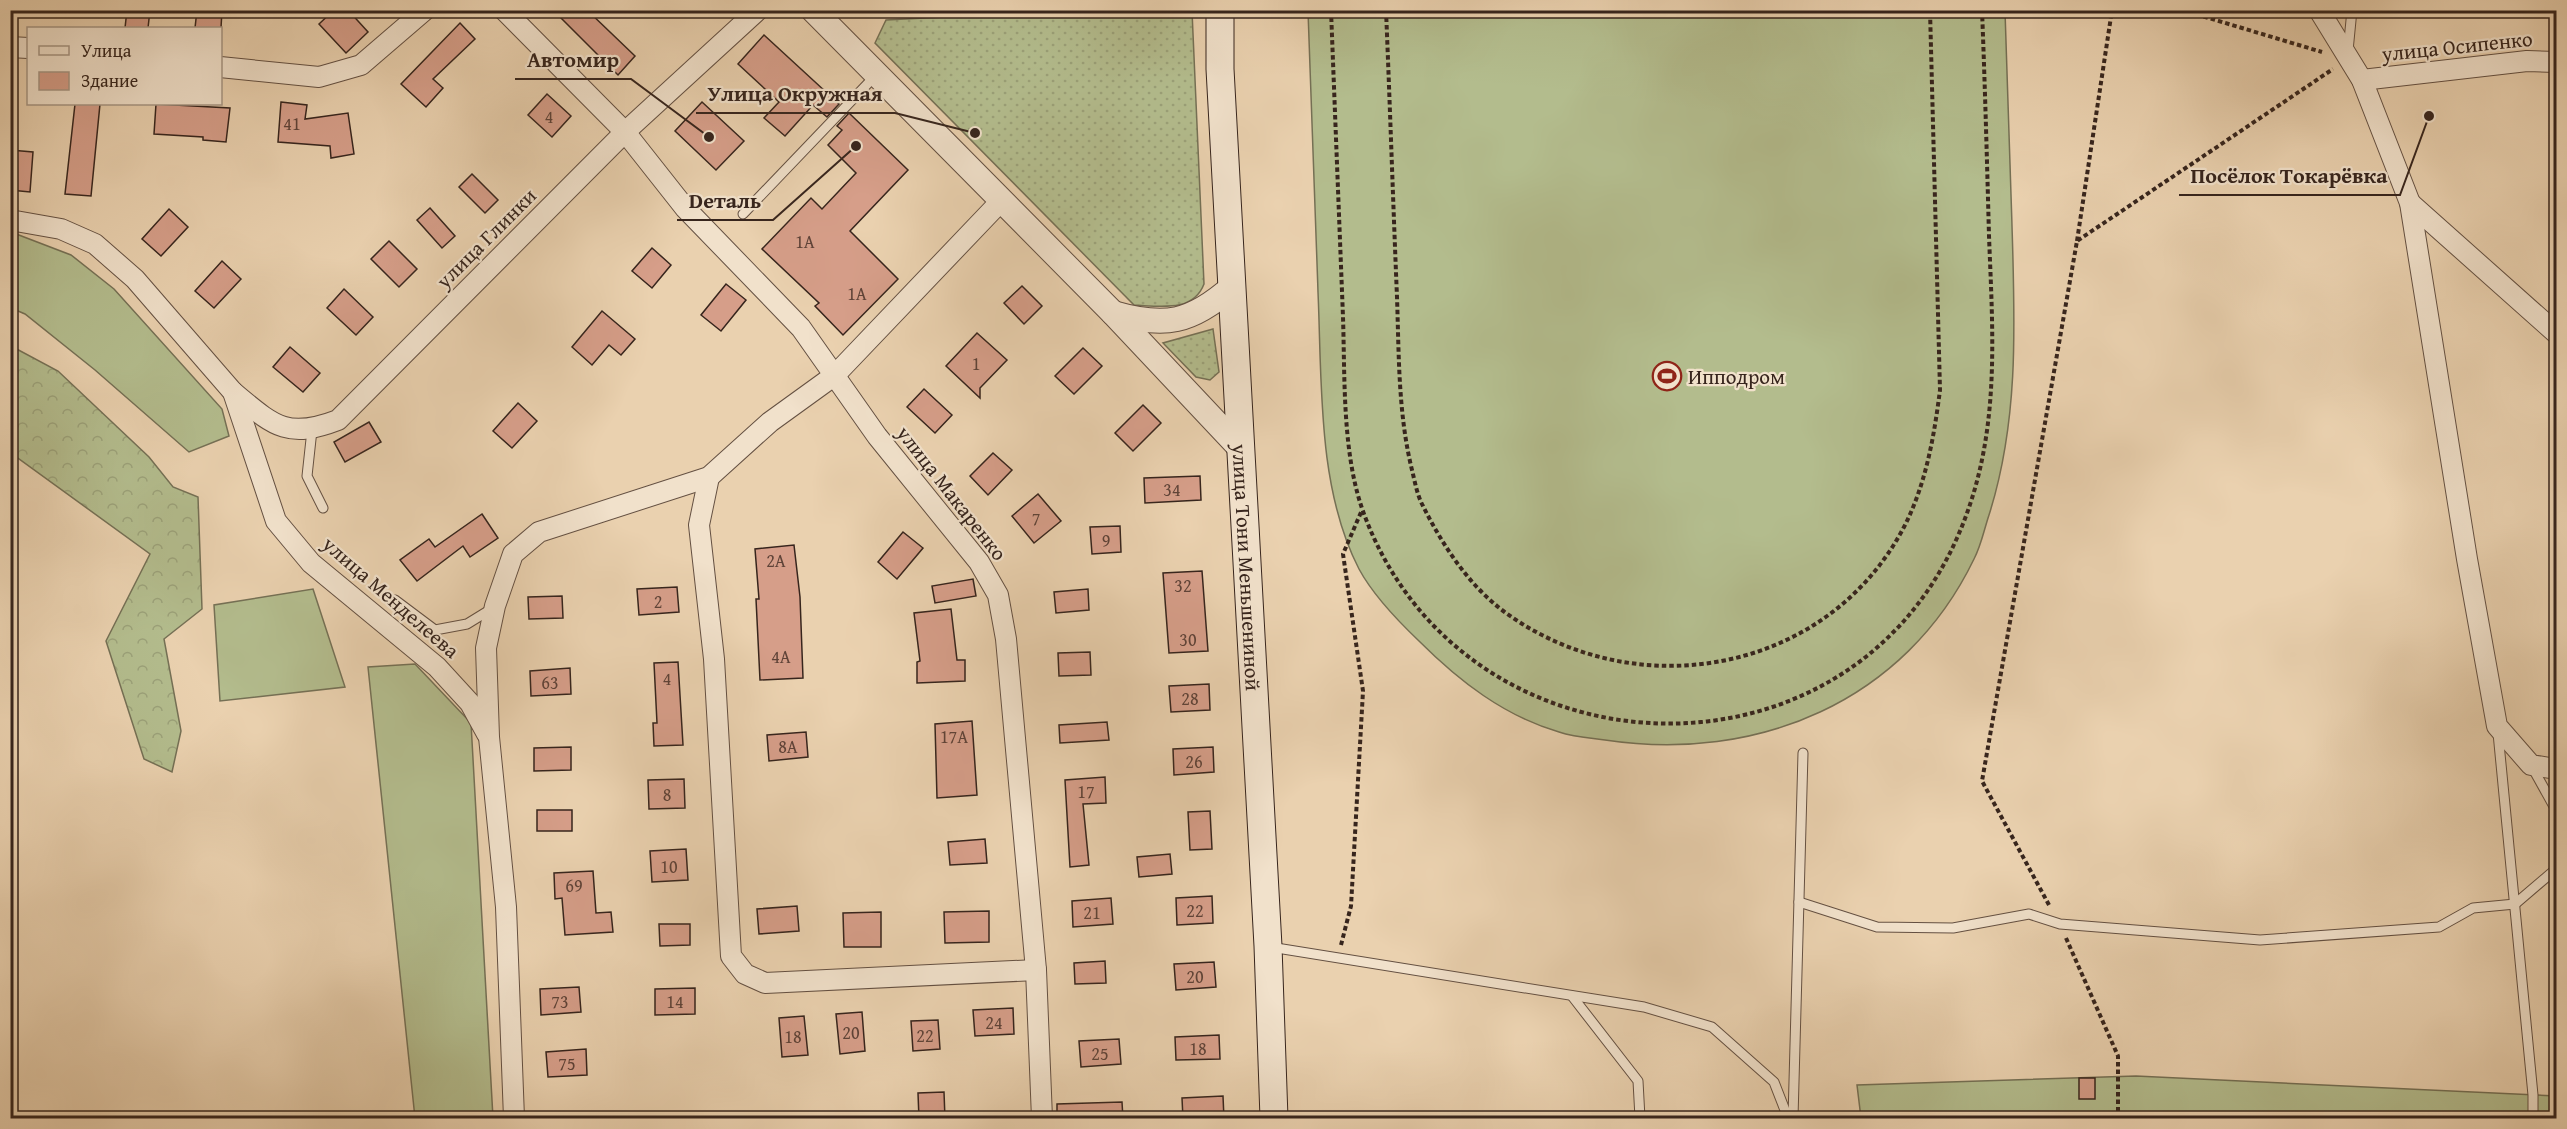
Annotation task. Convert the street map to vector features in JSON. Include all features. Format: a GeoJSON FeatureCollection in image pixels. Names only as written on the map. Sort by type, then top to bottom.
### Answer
{"type":"FeatureCollection","features":[{"type":"Feature","properties":{"kind":"main road"},"geometry":{"type":"LineString","coordinates":[[1220,10],[1220,69],[1241,449]]}},
{"type":"Feature","properties":{"kind":"main road","name":"улица Тони Меньшениной"},"geometry":{"type":"LineString","coordinates":[[1241,449],[1268,946],[1274,1119]]}},
{"type":"Feature","properties":{"kind":"street"},"geometry":{"type":"LineString","coordinates":[[222,67],[319,77],[361,65],[425,10]]}},
{"type":"Feature","properties":{"kind":"street","name":"улица Макаренко"},"geometry":{"type":"LineString","coordinates":[[504,10],[625,132],[685,208],[801,328],[877,436],[980,561],[998,595],[1006,639],[1036,970],[1042,1119]]}},
{"type":"Feature","properties":{"kind":"street","name":"улица Глинки"},"geometry":{"type":"LineString","coordinates":[[233,392],[263,417],[285,428],[312,430],[338,420],[625,132],[758,10]]}},
{"type":"Feature","properties":{"kind":"street","name":"улица Тони Меньшениной"},"geometry":{"type":"LineString","coordinates":[[813,10],[1113,313],[1241,449]]}},
{"type":"Feature","properties":{"kind":"street"},"geometry":{"type":"LineString","coordinates":[[2319,10],[2361,80],[2410,203],[2465,547],[2497,726],[2531,765],[2556,769]]}},
{"type":"Feature","properties":{"kind":"street"},"geometry":{"type":"LineString","coordinates":[[10,46],[27,48]]}},
{"type":"Feature","properties":{"kind":"street","name":"улица Осипенко"},"geometry":{"type":"LineString","coordinates":[[2361,80],[2528,61],[2556,62]]}},
{"type":"Feature","properties":{"kind":"street"},"geometry":{"type":"LineString","coordinates":[[1001,201],[836,375],[770,422],[709,477],[699,525],[714,659],[731,956],[745,974],[765,983],[1036,970]]}},
{"type":"Feature","properties":{"kind":"street"},"geometry":{"type":"LineString","coordinates":[[2410,203],[2556,333]]}},
{"type":"Feature","properties":{"kind":"street","name":"улица Менделеева"},"geometry":{"type":"LineString","coordinates":[[10,220],[61,229],[95,244],[135,279],[233,392],[276,521],[311,563],[437,667],[470,703],[489,737]]}},
{"type":"Feature","properties":{"kind":"street"},"geometry":{"type":"LineString","coordinates":[[1113,313],[1141,321],[1167,321],[1189,317],[1209,307],[1232,287]]}},
{"type":"Feature","properties":{"kind":"street","name":"улица Менделеева"},"geometry":{"type":"LineString","coordinates":[[514,1119],[506,907],[489,737],[486,648],[495,606],[504,587],[513,554],[539,532],[709,477]]}},
{"type":"Feature","properties":{"kind":"lane"},"geometry":{"type":"LineString","coordinates":[[2347,60],[2352,10]]}},
{"type":"Feature","properties":{"kind":"lane"},"geometry":{"type":"LineString","coordinates":[[743,214],[876,75]]}},
{"type":"Feature","properties":{"kind":"lane"},"geometry":{"type":"LineString","coordinates":[[312,430],[307,476],[323,508]]}},
{"type":"Feature","properties":{"kind":"lane"},"geometry":{"type":"LineString","coordinates":[[395,600],[435,630],[467,624],[495,606]]}},
{"type":"Feature","properties":{"kind":"lane"},"geometry":{"type":"LineString","coordinates":[[2497,726],[2534,1095],[2533,1119]]}},
{"type":"Feature","properties":{"kind":"lane"},"geometry":{"type":"LineString","coordinates":[[1793,1119],[1803,753]]}},
{"type":"Feature","properties":{"kind":"lane"},"geometry":{"type":"LineString","coordinates":[[2531,765],[2556,810]]}},
{"type":"Feature","properties":{"kind":"lane"},"geometry":{"type":"LineString","coordinates":[[1799,903],[1876,927],[1953,928],[2029,914],[2060,924],[2260,940],[2439,927],[2473,908],[2515,904],[2556,869]]}},
{"type":"Feature","properties":{"kind":"lane"},"geometry":{"type":"LineString","coordinates":[[1268,946],[1644,1007],[1712,1027],[1774,1082],[1788,1119]]}},
{"type":"Feature","properties":{"kind":"lane"},"geometry":{"type":"LineString","coordinates":[[1572,996],[1638,1082],[1640,1119]]}},
{"type":"Feature","properties":{"kind":"path"},"geometry":{"type":"LineString","coordinates":[[1331,10],[1346,420],[1362,510],[1382,555],[1411,599],[1443,634],[1484,668],[1528,695],[1575,712],[1625,723],[1675,725],[1729,720],[1774,706],[1821,687],[1900,627],[1931,584],[1955,541],[1975,493],[1985,449],[1992,400],[1993,344],[1982,10]]}},
{"type":"Feature","properties":{"kind":"path"},"geometry":{"type":"LineString","coordinates":[[1386,10],[1401,411],[1420,501],[1443,543],[1470,579],[1504,611],[1543,636],[1588,654],[1630,665],[1678,668],[1722,662],[1768,647],[1808,628],[1845,600],[1877,567],[1903,529],[1922,487],[1934,436],[1940,390],[1930,10]]}},
{"type":"Feature","properties":{"kind":"path"},"geometry":{"type":"LineString","coordinates":[[2112,10],[2077,241],[1982,781],[2060,924],[2118,1056],[2118,1119]]}},
{"type":"Feature","properties":{"kind":"path"},"geometry":{"type":"LineString","coordinates":[[2182,10],[2347,60]]}},
{"type":"Feature","properties":{"kind":"path"},"geometry":{"type":"LineString","coordinates":[[2077,241],[2347,60]]}},
{"type":"Feature","properties":{"kind":"path"},"geometry":{"type":"LineString","coordinates":[[1337,958],[1351,906],[1363,691],[1343,554],[1362,510]]}},
{"type":"Feature","properties":{"kind":"green space"},"geometry":{"type":"Polygon","coordinates":[[[1059,11],[1192,11],[1204,284],[1192,300],[1184,304],[1134,305],[875,43],[886,20],[1059,11]]]}},
{"type":"Feature","properties":{"kind":"green space","name":"Ипподром"},"geometry":{"type":"Polygon","coordinates":[[[1308,11],[2005,11],[2014,336],[2006,444],[1999,480],[1976,554],[1945,609],[1909,651],[1867,685],[1821,712],[1770,731],[1717,742],[1662,745],[1570,735],[1520,717],[1483,696],[1466,683],[1434,656],[1394,616],[1359,569],[1345,537],[1335,504],[1329,469],[1322,397],[1308,11]]]}},
{"type":"Feature","properties":{"kind":"green space"},"geometry":{"type":"Polygon","coordinates":[[[11,232],[71,255],[114,289],[222,409],[229,436],[189,452],[95,370],[25,314],[11,308],[11,232]]]}},
{"type":"Feature","properties":{"kind":"green space"},"geometry":{"type":"Polygon","coordinates":[[[1213,329],[1219,372],[1210,380],[1196,377],[1163,343],[1213,329]]]}},
{"type":"Feature","properties":{"kind":"green space"},"geometry":{"type":"Polygon","coordinates":[[[11,346],[58,371],[149,457],[173,487],[198,497],[202,609],[164,639],[181,731],[172,772],[144,759],[106,641],[150,554],[11,453],[11,346]]]}},
{"type":"Feature","properties":{"kind":"green space"},"geometry":{"type":"Polygon","coordinates":[[[313,589],[345,687],[220,701],[214,605],[313,589]]]}},
{"type":"Feature","properties":{"kind":"green space"},"geometry":{"type":"Polygon","coordinates":[[[415,664],[471,723],[493,1118],[415,1118],[368,667],[415,664]]]}},
{"type":"Feature","properties":{"kind":"green space"},"geometry":{"type":"Polygon","coordinates":[[[2136,1076],[2556,1096],[2556,1118],[1861,1118],[1857,1085],[2136,1076]]]}},
{"type":"Feature","properties":{"kind":"building"},"geometry":{"type":"Polygon","coordinates":[[[127,10],[150,10],[148,27],[125,27],[127,10]]]}},
{"type":"Feature","properties":{"kind":"building"},"geometry":{"type":"Polygon","coordinates":[[[197,10],[222,10],[221,27],[195,27],[197,10]]]}},
{"type":"Feature","properties":{"kind":"building"},"geometry":{"type":"Polygon","coordinates":[[[334,10],[348,10],[368,32],[346,53],[319,24],[334,10]]]}},
{"type":"Feature","properties":{"kind":"building"},"geometry":{"type":"Polygon","coordinates":[[[553,10],[587,10],[635,56],[618,75],[553,10]]]}},
{"type":"Feature","properties":{"kind":"building"},"geometry":{"type":"Polygon","coordinates":[[[460,23],[475,39],[433,79],[443,88],[426,107],[401,84],[460,23]]]}},
{"type":"Feature","properties":{"kind":"building"},"geometry":{"type":"Polygon","coordinates":[[[764,35],[839,104],[827,117],[813,105],[785,136],[764,118],[779,102],[738,64],[764,35]]]}},
{"type":"Feature","properties":{"kind":"building"},"geometry":{"type":"Polygon","coordinates":[[[547,94],[571,116],[552,137],[528,115],[547,94]]]}},
{"type":"Feature","properties":{"kind":"building"},"geometry":{"type":"Polygon","coordinates":[[[281,102],[307,105],[305,119],[348,113],[354,154],[331,158],[330,146],[278,142],[281,102]]]}},
{"type":"Feature","properties":{"kind":"building"},"geometry":{"type":"Polygon","coordinates":[[[702,102],[744,141],[716,170],[675,131],[702,102]]]}},
{"type":"Feature","properties":{"kind":"building"},"geometry":{"type":"Polygon","coordinates":[[[75,105],[100,105],[91,196],[65,194],[75,105]]]}},
{"type":"Feature","properties":{"kind":"building"},"geometry":{"type":"Polygon","coordinates":[[[156,105],[230,108],[226,142],[203,140],[203,137],[154,134],[156,105]]]}},
{"type":"Feature","properties":{"kind":"building"},"geometry":{"type":"Polygon","coordinates":[[[849,113],[908,170],[850,231],[898,279],[843,335],[815,306],[819,303],[762,249],[811,198],[822,209],[856,173],[828,145],[842,130],[837,126],[849,113]]]}},
{"type":"Feature","properties":{"kind":"building"},"geometry":{"type":"Polygon","coordinates":[[[10,150],[33,152],[30,192],[10,190],[10,150]]]}},
{"type":"Feature","properties":{"kind":"building"},"geometry":{"type":"Polygon","coordinates":[[[472,174],[498,200],[485,213],[459,187],[472,174]]]}},
{"type":"Feature","properties":{"kind":"building"},"geometry":{"type":"Polygon","coordinates":[[[430,208],[455,236],[442,248],[417,220],[430,208]]]}},
{"type":"Feature","properties":{"kind":"building"},"geometry":{"type":"Polygon","coordinates":[[[169,209],[188,227],[161,256],[142,239],[169,209]]]}},
{"type":"Feature","properties":{"kind":"building"},"geometry":{"type":"Polygon","coordinates":[[[389,241],[417,269],[399,287],[371,259],[389,241]]]}},
{"type":"Feature","properties":{"kind":"building"},"geometry":{"type":"Polygon","coordinates":[[[652,248],[671,265],[652,288],[632,271],[652,248]]]}},
{"type":"Feature","properties":{"kind":"building"},"geometry":{"type":"Polygon","coordinates":[[[222,261],[241,279],[214,308],[195,291],[222,261]]]}},
{"type":"Feature","properties":{"kind":"building"},"geometry":{"type":"Polygon","coordinates":[[[726,284],[746,300],[721,331],[701,315],[726,284]]]}},
{"type":"Feature","properties":{"kind":"building"},"geometry":{"type":"Polygon","coordinates":[[[1022,286],[1042,306],[1024,324],[1004,303],[1022,286]]]}},
{"type":"Feature","properties":{"kind":"building"},"geometry":{"type":"Polygon","coordinates":[[[344,289],[373,317],[356,335],[327,308],[344,289]]]}},
{"type":"Feature","properties":{"kind":"building"},"geometry":{"type":"Polygon","coordinates":[[[602,311],[635,339],[621,355],[609,345],[592,365],[572,347],[602,311]]]}},
{"type":"Feature","properties":{"kind":"building"},"geometry":{"type":"Polygon","coordinates":[[[977,333],[1007,360],[980,388],[980,398],[946,366],[977,333]]]}},
{"type":"Feature","properties":{"kind":"building"},"geometry":{"type":"Polygon","coordinates":[[[290,347],[320,373],[303,392],[273,367],[290,347]]]}},
{"type":"Feature","properties":{"kind":"building"},"geometry":{"type":"Polygon","coordinates":[[[1083,348],[1102,366],[1074,394],[1055,376],[1083,348]]]}},
{"type":"Feature","properties":{"kind":"building"},"geometry":{"type":"Polygon","coordinates":[[[924,389],[952,415],[935,433],[907,407],[924,389]]]}},
{"type":"Feature","properties":{"kind":"building"},"geometry":{"type":"Polygon","coordinates":[[[518,403],[537,421],[512,448],[493,431],[518,403]]]}},
{"type":"Feature","properties":{"kind":"building"},"geometry":{"type":"Polygon","coordinates":[[[1143,405],[1161,423],[1133,451],[1115,433],[1143,405]]]}},
{"type":"Feature","properties":{"kind":"building"},"geometry":{"type":"Polygon","coordinates":[[[369,422],[381,442],[345,462],[334,442],[369,422]]]}},
{"type":"Feature","properties":{"kind":"building"},"geometry":{"type":"Polygon","coordinates":[[[993,453],[1012,470],[988,495],[970,476],[993,453]]]}},
{"type":"Feature","properties":{"kind":"building"},"geometry":{"type":"Polygon","coordinates":[[[1200,476],[1201,500],[1145,503],[1144,478],[1200,476]]]}},
{"type":"Feature","properties":{"kind":"building"},"geometry":{"type":"Polygon","coordinates":[[[1038,494],[1061,521],[1034,543],[1012,516],[1038,494]]]}},
{"type":"Feature","properties":{"kind":"building"},"geometry":{"type":"Polygon","coordinates":[[[482,514],[498,538],[470,557],[463,546],[417,581],[400,560],[429,539],[435,547],[482,514]]]}},
{"type":"Feature","properties":{"kind":"building"},"geometry":{"type":"Polygon","coordinates":[[[1120,526],[1121,552],[1092,554],[1090,527],[1120,526]]]}},
{"type":"Feature","properties":{"kind":"building"},"geometry":{"type":"Polygon","coordinates":[[[903,532],[923,548],[897,579],[878,562],[903,532]]]}},
{"type":"Feature","properties":{"kind":"building"},"geometry":{"type":"Polygon","coordinates":[[[794,545],[800,597],[803,678],[760,680],[756,599],[759,599],[755,549],[794,545]]]}},
{"type":"Feature","properties":{"kind":"building"},"geometry":{"type":"Polygon","coordinates":[[[1202,571],[1208,651],[1169,653],[1163,573],[1202,571]]]}},
{"type":"Feature","properties":{"kind":"building"},"geometry":{"type":"Polygon","coordinates":[[[973,579],[976,596],[935,603],[932,586],[973,579]]]}},
{"type":"Feature","properties":{"kind":"building"},"geometry":{"type":"Polygon","coordinates":[[[677,587],[679,612],[639,615],[637,589],[677,587]]]}},
{"type":"Feature","properties":{"kind":"building"},"geometry":{"type":"Polygon","coordinates":[[[1088,589],[1089,610],[1056,613],[1054,592],[1088,589]]]}},
{"type":"Feature","properties":{"kind":"building"},"geometry":{"type":"Polygon","coordinates":[[[562,596],[563,618],[529,619],[528,597],[562,596]]]}},
{"type":"Feature","properties":{"kind":"building"},"geometry":{"type":"Polygon","coordinates":[[[951,609],[957,660],[965,660],[965,681],[917,683],[917,662],[920,661],[914,613],[951,609]]]}},
{"type":"Feature","properties":{"kind":"building"},"geometry":{"type":"Polygon","coordinates":[[[1090,652],[1091,675],[1059,676],[1058,653],[1090,652]]]}},
{"type":"Feature","properties":{"kind":"building"},"geometry":{"type":"Polygon","coordinates":[[[678,662],[683,745],[654,746],[653,723],[657,723],[654,663],[678,662]]]}},
{"type":"Feature","properties":{"kind":"building"},"geometry":{"type":"Polygon","coordinates":[[[570,668],[571,694],[531,696],[530,671],[570,668]]]}},
{"type":"Feature","properties":{"kind":"building"},"geometry":{"type":"Polygon","coordinates":[[[1209,684],[1210,710],[1171,712],[1169,686],[1209,684]]]}},
{"type":"Feature","properties":{"kind":"building"},"geometry":{"type":"Polygon","coordinates":[[[972,721],[977,795],[937,798],[935,724],[972,721]]]}},
{"type":"Feature","properties":{"kind":"building"},"geometry":{"type":"Polygon","coordinates":[[[1107,722],[1109,740],[1060,743],[1059,725],[1107,722]]]}},
{"type":"Feature","properties":{"kind":"building"},"geometry":{"type":"Polygon","coordinates":[[[806,732],[808,757],[769,761],[767,735],[806,732]]]}},
{"type":"Feature","properties":{"kind":"building"},"geometry":{"type":"Polygon","coordinates":[[[571,747],[571,770],[534,771],[534,748],[571,747]]]}},
{"type":"Feature","properties":{"kind":"building"},"geometry":{"type":"Polygon","coordinates":[[[1213,747],[1214,772],[1174,775],[1173,749],[1213,747]]]}},
{"type":"Feature","properties":{"kind":"building"},"geometry":{"type":"Polygon","coordinates":[[[1105,777],[1106,803],[1083,804],[1089,865],[1070,867],[1065,780],[1105,777]]]}},
{"type":"Feature","properties":{"kind":"building"},"geometry":{"type":"Polygon","coordinates":[[[684,779],[685,808],[649,809],[648,780],[684,779]]]}},
{"type":"Feature","properties":{"kind":"building"},"geometry":{"type":"Polygon","coordinates":[[[537,810],[572,810],[572,831],[537,831],[537,810]]]}},
{"type":"Feature","properties":{"kind":"building"},"geometry":{"type":"Polygon","coordinates":[[[1210,811],[1212,849],[1190,850],[1188,812],[1210,811]]]}},
{"type":"Feature","properties":{"kind":"building"},"geometry":{"type":"Polygon","coordinates":[[[985,839],[987,863],[950,865],[948,842],[985,839]]]}},
{"type":"Feature","properties":{"kind":"building"},"geometry":{"type":"Polygon","coordinates":[[[686,849],[688,880],[652,882],[650,851],[686,849]]]}},
{"type":"Feature","properties":{"kind":"building"},"geometry":{"type":"Polygon","coordinates":[[[1170,854],[1172,874],[1139,877],[1137,857],[1170,854]]]}},
{"type":"Feature","properties":{"kind":"building"},"geometry":{"type":"Polygon","coordinates":[[[593,871],[596,913],[611,912],[613,932],[565,935],[562,898],[555,899],[554,873],[593,871]]]}},
{"type":"Feature","properties":{"kind":"building"},"geometry":{"type":"Polygon","coordinates":[[[1212,896],[1213,923],[1177,925],[1176,898],[1212,896]]]}},
{"type":"Feature","properties":{"kind":"building"},"geometry":{"type":"Polygon","coordinates":[[[1111,898],[1113,924],[1073,927],[1072,901],[1111,898]]]}},
{"type":"Feature","properties":{"kind":"building"},"geometry":{"type":"Polygon","coordinates":[[[797,906],[799,931],[759,934],[757,909],[797,906]]]}},
{"type":"Feature","properties":{"kind":"building"},"geometry":{"type":"Polygon","coordinates":[[[989,911],[989,942],[945,943],[944,912],[989,911]]]}},
{"type":"Feature","properties":{"kind":"building"},"geometry":{"type":"Polygon","coordinates":[[[881,912],[881,947],[844,947],[843,913],[881,912]]]}},
{"type":"Feature","properties":{"kind":"building"},"geometry":{"type":"Polygon","coordinates":[[[659,924],[690,924],[690,945],[660,946],[659,924]]]}},
{"type":"Feature","properties":{"kind":"building"},"geometry":{"type":"Polygon","coordinates":[[[1105,961],[1106,983],[1075,984],[1074,963],[1105,961]]]}},
{"type":"Feature","properties":{"kind":"building"},"geometry":{"type":"Polygon","coordinates":[[[1214,962],[1216,987],[1176,990],[1174,964],[1214,962]]]}},
{"type":"Feature","properties":{"kind":"building"},"geometry":{"type":"Polygon","coordinates":[[[579,987],[581,1012],[541,1015],[540,989],[579,987]]]}},
{"type":"Feature","properties":{"kind":"building"},"geometry":{"type":"Polygon","coordinates":[[[695,988],[695,1014],[655,1015],[655,989],[695,988]]]}},
{"type":"Feature","properties":{"kind":"building"},"geometry":{"type":"Polygon","coordinates":[[[1013,1008],[1014,1034],[975,1036],[973,1010],[1013,1008]]]}},
{"type":"Feature","properties":{"kind":"building"},"geometry":{"type":"Polygon","coordinates":[[[862,1012],[865,1051],[840,1054],[836,1014],[862,1012]]]}},
{"type":"Feature","properties":{"kind":"building"},"geometry":{"type":"Polygon","coordinates":[[[804,1016],[808,1055],[782,1057],[779,1018],[804,1016]]]}},
{"type":"Feature","properties":{"kind":"building"},"geometry":{"type":"Polygon","coordinates":[[[938,1020],[940,1049],[913,1051],[911,1021],[938,1020]]]}},
{"type":"Feature","properties":{"kind":"building"},"geometry":{"type":"Polygon","coordinates":[[[1219,1035],[1220,1059],[1176,1060],[1175,1037],[1219,1035]]]}},
{"type":"Feature","properties":{"kind":"building"},"geometry":{"type":"Polygon","coordinates":[[[1119,1039],[1121,1064],[1081,1067],[1079,1041],[1119,1039]]]}},
{"type":"Feature","properties":{"kind":"building"},"geometry":{"type":"Polygon","coordinates":[[[586,1049],[587,1075],[548,1077],[546,1052],[586,1049]]]}},
{"type":"Feature","properties":{"kind":"building"},"geometry":{"type":"Polygon","coordinates":[[[2079,1078],[2095,1078],[2095,1099],[2079,1099],[2079,1078]]]}},
{"type":"Feature","properties":{"kind":"building"},"geometry":{"type":"Polygon","coordinates":[[[944,1092],[945,1119],[919,1119],[918,1093],[944,1092]]]}},
{"type":"Feature","properties":{"kind":"building"},"geometry":{"type":"Polygon","coordinates":[[[1223,1096],[1224,1119],[1183,1119],[1182,1098],[1223,1096]]]}},
{"type":"Feature","properties":{"kind":"building"},"geometry":{"type":"Polygon","coordinates":[[[1122,1102],[1123,1119],[1057,1119],[1057,1104],[1122,1102]]]}},
{"type":"Feature","properties":{"kind":"place","name":"Посёлок Токарёвка"},"geometry":{"type":"Point","coordinates":[2429,116]}},
{"type":"Feature","properties":{"kind":"place","name":"Улица Окружная"},"geometry":{"type":"Point","coordinates":[975,133]}},
{"type":"Feature","properties":{"kind":"place","name":"Автомир"},"geometry":{"type":"Point","coordinates":[709,137]}},
{"type":"Feature","properties":{"kind":"place","name":"Dеталь"},"geometry":{"type":"Point","coordinates":[856,146]}},
{"type":"Feature","properties":{"kind":"place","name":"Ипподром"},"geometry":{"type":"Point","coordinates":[1667,376]}}]}
